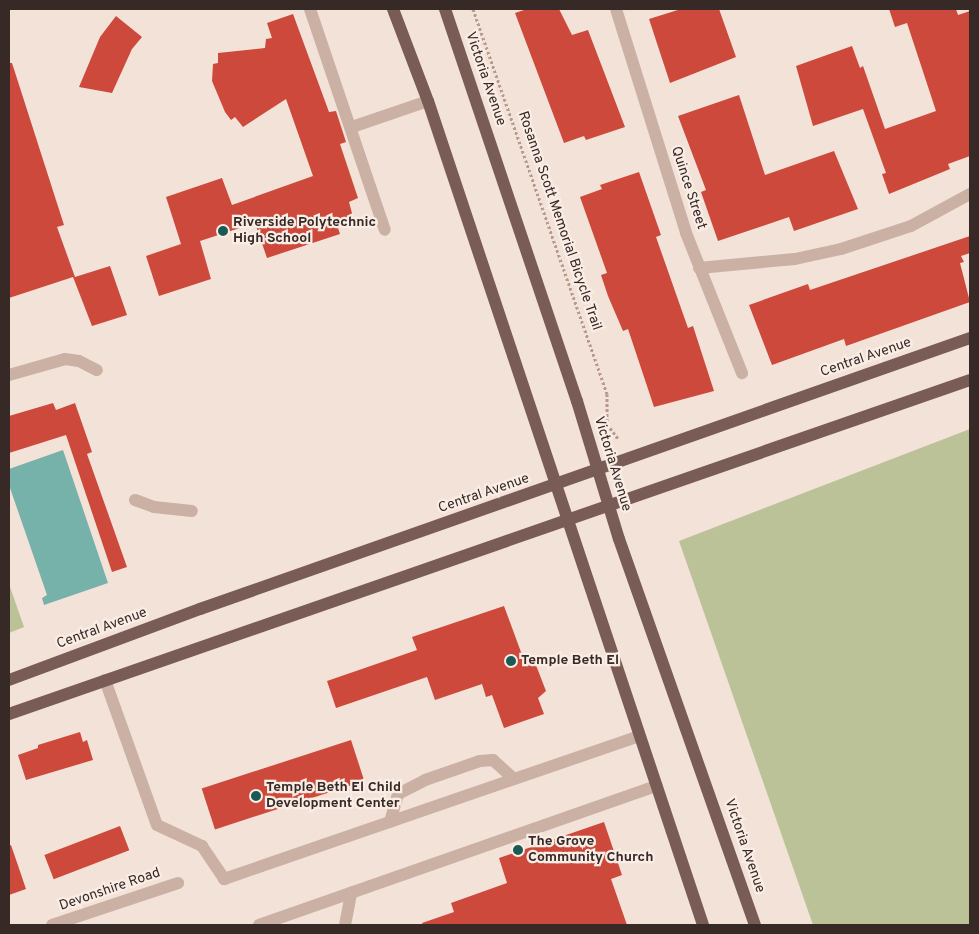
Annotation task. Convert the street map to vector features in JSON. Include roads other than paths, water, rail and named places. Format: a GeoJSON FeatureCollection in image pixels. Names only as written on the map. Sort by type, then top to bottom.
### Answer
{"type":"FeatureCollection","features":[{"type":"Feature","properties":{"kind":"main road"},"geometry":{"type":"LineString","coordinates":[[394,9],[428,101],[703,925]]}},
{"type":"Feature","properties":{"kind":"main road","name":"Victoria Avenue"},"geometry":{"type":"LineString","coordinates":[[446,9],[609,508],[755,925]]}},
{"type":"Feature","properties":{"kind":"main road","name":"Central Avenue"},"geometry":{"type":"LineString","coordinates":[[9,680],[970,338]]}},
{"type":"Feature","properties":{"kind":"main road"},"geometry":{"type":"LineString","coordinates":[[9,714],[609,508],[970,380]]}},
{"type":"Feature","properties":{"kind":"street"},"geometry":{"type":"LineString","coordinates":[[310,9],[352,127],[385,230]]}},
{"type":"Feature","properties":{"kind":"street","name":"Quince Street"},"geometry":{"type":"LineString","coordinates":[[616,9],[699,268],[742,373]]}},
{"type":"Feature","properties":{"kind":"street"},"geometry":{"type":"LineString","coordinates":[[352,127],[428,101]]}},
{"type":"Feature","properties":{"kind":"street"},"geometry":{"type":"LineString","coordinates":[[699,268],[795,259],[841,249],[911,226],[970,194]]}},
{"type":"Feature","properties":{"kind":"street"},"geometry":{"type":"LineString","coordinates":[[9,375],[65,360],[79,361],[97,370]]}},
{"type":"Feature","properties":{"kind":"street"},"geometry":{"type":"LineString","coordinates":[[135,500],[154,507],[192,511]]}},
{"type":"Feature","properties":{"kind":"street"},"geometry":{"type":"LineString","coordinates":[[106,680],[157,825],[202,846],[224,879],[639,736]]}},
{"type":"Feature","properties":{"kind":"street"},"geometry":{"type":"LineString","coordinates":[[390,822],[398,794],[425,780],[480,761],[493,760],[514,779]]}},
{"type":"Feature","properties":{"kind":"street"},"geometry":{"type":"LineString","coordinates":[[259,925],[656,786]]}},
{"type":"Feature","properties":{"kind":"street","name":"Devonshire Road"},"geometry":{"type":"LineString","coordinates":[[52,925],[178,883]]}},
{"type":"Feature","properties":{"kind":"street"},"geometry":{"type":"LineString","coordinates":[[345,925],[344,914],[351,893]]}},
{"type":"Feature","properties":{"kind":"water"},"geometry":{"type":"Polygon","coordinates":[[[63,450],[108,583],[44,605],[42,598],[47,595],[9,485],[9,469],[63,450]]]}},
{"type":"Feature","properties":{"kind":"place","name":"Riverside Polytechnic High School"},"geometry":{"type":"Point","coordinates":[223,231]}},
{"type":"Feature","properties":{"kind":"place","name":"Temple Beth El"},"geometry":{"type":"Point","coordinates":[511,661]}},
{"type":"Feature","properties":{"kind":"place","name":"Temple Beth El Child Development Center"},"geometry":{"type":"Point","coordinates":[256,796]}},
{"type":"Feature","properties":{"kind":"place","name":"The Grove Community Church"},"geometry":{"type":"Point","coordinates":[518,850]}}]}
